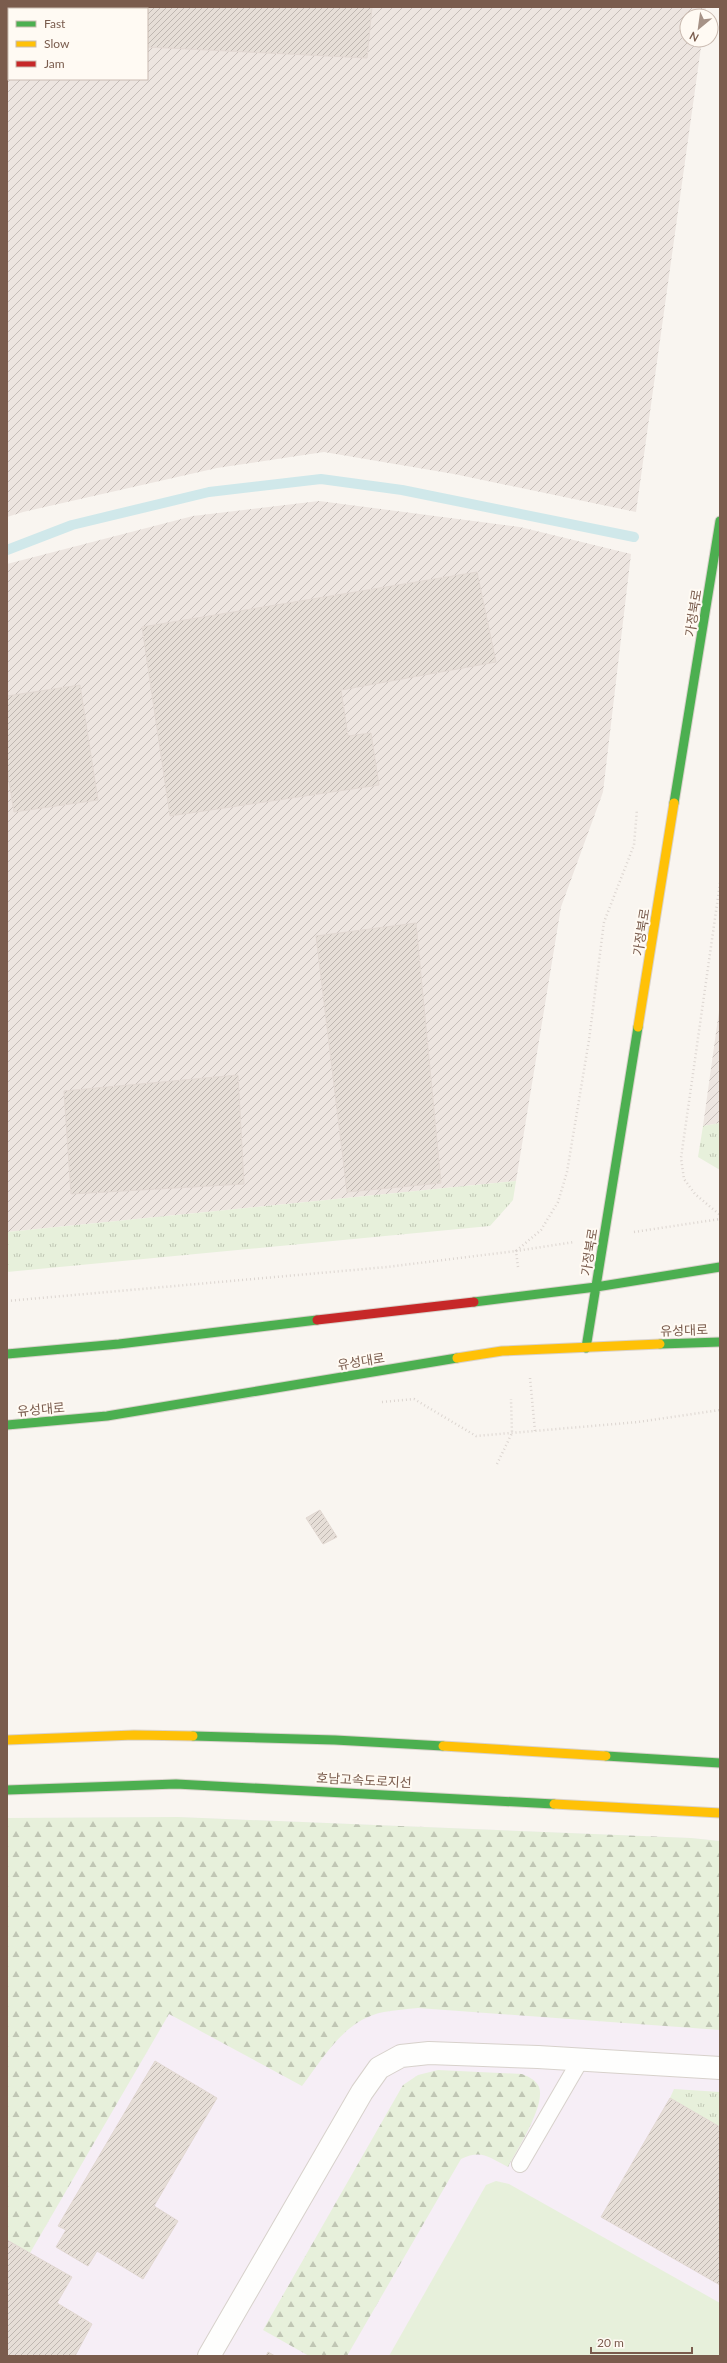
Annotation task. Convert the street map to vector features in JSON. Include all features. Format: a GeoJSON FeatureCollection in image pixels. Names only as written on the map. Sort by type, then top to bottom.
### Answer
{"type":"FeatureCollection","features":[{"type":"Feature","properties":{"kind":"main road","name":"가정북로"},"geometry":{"type":"LineString","coordinates":[[586,1348],[720,521]]}},
{"type":"Feature","properties":{"kind":"main road"},"geometry":{"type":"LineString","coordinates":[[7,1354],[119,1344],[596,1287],[720,1267]]}},
{"type":"Feature","properties":{"kind":"main road","name":"유성대로"},"geometry":{"type":"LineString","coordinates":[[7,1424],[107,1416],[502,1351],[720,1342]]}},
{"type":"Feature","properties":{"kind":"main road"},"geometry":{"type":"LineString","coordinates":[[7,1740],[134,1735],[335,1740],[720,1763]]}},
{"type":"Feature","properties":{"kind":"main road","name":"호남고속도로지선"},"geometry":{"type":"LineString","coordinates":[[7,1790],[176,1784],[720,1813]]}},
{"type":"Feature","properties":{"kind":"street"},"geometry":{"type":"LineString","coordinates":[[209,2356],[362,2092],[379,2068],[401,2056],[429,2053],[720,2068]]}},
{"type":"Feature","properties":{"kind":"lane"},"geometry":{"type":"LineString","coordinates":[[520,2164],[581,2060]]}},
{"type":"Feature","properties":{"kind":"path"},"geometry":{"type":"LineString","coordinates":[[7,1301],[387,1267],[516,1251],[541,1230],[558,1202],[567,1172],[589,1040],[604,922],[634,845],[636,808]]}},
{"type":"Feature","properties":{"kind":"path"},"geometry":{"type":"LineString","coordinates":[[720,883],[681,1158],[684,1179],[695,1194],[720,1215]]}},
{"type":"Feature","properties":{"kind":"path"},"geometry":{"type":"LineString","coordinates":[[414,1399],[476,1436],[638,1422],[720,1410]]}},
{"type":"Feature","properties":{"kind":"path"},"geometry":{"type":"LineString","coordinates":[[497,1464],[512,1433],[512,1399]]}},
{"type":"Feature","properties":{"kind":"shaded area"},"geometry":{"type":"Polygon","coordinates":[[[7,7],[706,7],[679,8],[679,48],[701,48],[636,512],[454,474],[324,452],[217,468],[23,512],[7,517],[7,7]]]}},
{"type":"Feature","properties":{"kind":"shaded area"},"geometry":{"type":"Polygon","coordinates":[[[319,501],[520,527],[631,554],[603,792],[561,907],[516,1181],[7,1232],[7,564],[193,516],[319,501]]]}},
{"type":"Feature","properties":{"kind":"shaded area"},"geometry":{"type":"Polygon","coordinates":[[[720,1004],[720,1123],[703,1126],[720,1004]]]}},
{"type":"Feature","properties":{"kind":"shaded area"},"geometry":{"type":"Polygon","coordinates":[[[178,1817],[691,1838],[720,1841],[720,2356],[7,2356],[7,1818],[178,1817]]]}},
{"type":"Feature","properties":{"kind":"green space"},"geometry":{"type":"Polygon","coordinates":[[[720,1123],[720,1170],[698,1157],[703,1126],[720,1123]]]}},
{"type":"Feature","properties":{"kind":"green space"},"geometry":{"type":"Polygon","coordinates":[[[516,1181],[513,1200],[490,1226],[7,1272],[7,1232],[516,1181]]]}},
{"type":"Feature","properties":{"kind":"green space"},"geometry":{"type":"Polygon","coordinates":[[[178,1817],[691,1838],[720,1841],[720,2030],[418,2008],[384,2012],[370,2016],[358,2022],[347,2031],[327,2052],[302,2086],[169,2014],[30,2253],[7,2240],[7,1818],[178,1817]]]}},
{"type":"Feature","properties":{"kind":"green space"},"geometry":{"type":"Polygon","coordinates":[[[438,2070],[522,2074],[536,2082],[539,2087],[540,2095],[535,2116],[508,2167],[490,2157],[480,2154],[461,2159],[347,2356],[309,2356],[263,2330],[403,2085],[418,2075],[438,2070]]]}},
{"type":"Feature","properties":{"kind":"green space"},"geometry":{"type":"Polygon","coordinates":[[[674,2089],[720,2092],[720,2127],[670,2098],[674,2089]]]}},
{"type":"Feature","properties":{"kind":"green space"},"geometry":{"type":"Polygon","coordinates":[[[496,2181],[509,2184],[720,2303],[720,2356],[389,2356],[486,2185],[496,2181]]]}},
{"type":"Feature","properties":{"kind":"building"},"geometry":{"type":"Polygon","coordinates":[[[372,7],[367,58],[148,47],[148,8],[103,8],[372,7]]]}},
{"type":"Feature","properties":{"kind":"building"},"geometry":{"type":"Polygon","coordinates":[[[477,572],[496,662],[341,690],[348,736],[371,733],[379,785],[170,816],[142,627],[477,572]]]}},
{"type":"Feature","properties":{"kind":"building"},"geometry":{"type":"Polygon","coordinates":[[[80,685],[98,800],[14,812],[7,769],[7,696],[80,685]]]}},
{"type":"Feature","properties":{"kind":"building"},"geometry":{"type":"Polygon","coordinates":[[[416,923],[441,1183],[347,1192],[316,936],[416,923]]]}},
{"type":"Feature","properties":{"kind":"building"},"geometry":{"type":"Polygon","coordinates":[[[238,1075],[244,1184],[71,1194],[64,1091],[238,1075]]]}},
{"type":"Feature","properties":{"kind":"building"},"geometry":{"type":"Polygon","coordinates":[[[320,1510],[337,1537],[323,1544],[306,1518],[320,1510]]]}},
{"type":"Feature","properties":{"kind":"building"},"geometry":{"type":"Polygon","coordinates":[[[155,2061],[217,2098],[154,2206],[178,2221],[143,2279],[97,2251],[88,2266],[56,2247],[66,2230],[58,2226],[155,2061]]]}},
{"type":"Feature","properties":{"kind":"building"},"geometry":{"type":"Polygon","coordinates":[[[670,2098],[720,2127],[720,2285],[601,2217],[670,2098]]]}},
{"type":"Feature","properties":{"kind":"building"},"geometry":{"type":"Polygon","coordinates":[[[7,2240],[72,2277],[57,2303],[92,2324],[75,2356],[7,2356],[7,2240]]]}},
{"type":"Feature","properties":{"kind":"building"},"geometry":{"type":"Polygon","coordinates":[[[268,2352],[275,2356],[266,2356],[268,2352]]]}},
{"type":"Feature","properties":{"kind":"waterway"},"geometry":{"type":"LineString","coordinates":[[7,550],[72,525],[209,492],[321,479],[402,490],[634,537]]}},
{"type":"Feature","properties":{"kind":"traffic: fast"},"geometry":{"type":"LineString","coordinates":[[674,803],[720,521]]}},
{"type":"Feature","properties":{"kind":"traffic: fast"},"geometry":{"type":"LineString","coordinates":[[586,1348],[638,1027]]}},
{"type":"Feature","properties":{"kind":"traffic: fast"},"geometry":{"type":"LineString","coordinates":[[474,1302],[596,1287],[720,1267]]}},
{"type":"Feature","properties":{"kind":"traffic: fast"},"geometry":{"type":"LineString","coordinates":[[7,1354],[119,1344],[317,1320]]}},
{"type":"Feature","properties":{"kind":"traffic: fast"},"geometry":{"type":"LineString","coordinates":[[660,1344],[720,1342]]}},
{"type":"Feature","properties":{"kind":"traffic: fast"},"geometry":{"type":"LineString","coordinates":[[7,1425],[107,1416],[457,1358]]}},
{"type":"Feature","properties":{"kind":"traffic: fast"},"geometry":{"type":"LineString","coordinates":[[193,1736],[335,1740],[443,1746]]}},
{"type":"Feature","properties":{"kind":"traffic: fast"},"geometry":{"type":"LineString","coordinates":[[606,1756],[720,1763]]}},
{"type":"Feature","properties":{"kind":"traffic: fast"},"geometry":{"type":"LineString","coordinates":[[7,1790],[176,1784],[554,1804]]}},
{"type":"Feature","properties":{"kind":"traffic: slow"},"geometry":{"type":"LineString","coordinates":[[638,1027],[674,803]]}},
{"type":"Feature","properties":{"kind":"traffic: slow"},"geometry":{"type":"LineString","coordinates":[[457,1358],[502,1351],[660,1344]]}},
{"type":"Feature","properties":{"kind":"traffic: slow"},"geometry":{"type":"LineString","coordinates":[[7,1740],[134,1735],[193,1736]]}},
{"type":"Feature","properties":{"kind":"traffic: slow"},"geometry":{"type":"LineString","coordinates":[[443,1746],[606,1756]]}},
{"type":"Feature","properties":{"kind":"traffic: slow"},"geometry":{"type":"LineString","coordinates":[[554,1804],[720,1813]]}},
{"type":"Feature","properties":{"kind":"traffic: jam"},"geometry":{"type":"LineString","coordinates":[[317,1320],[474,1302]]}}]}
